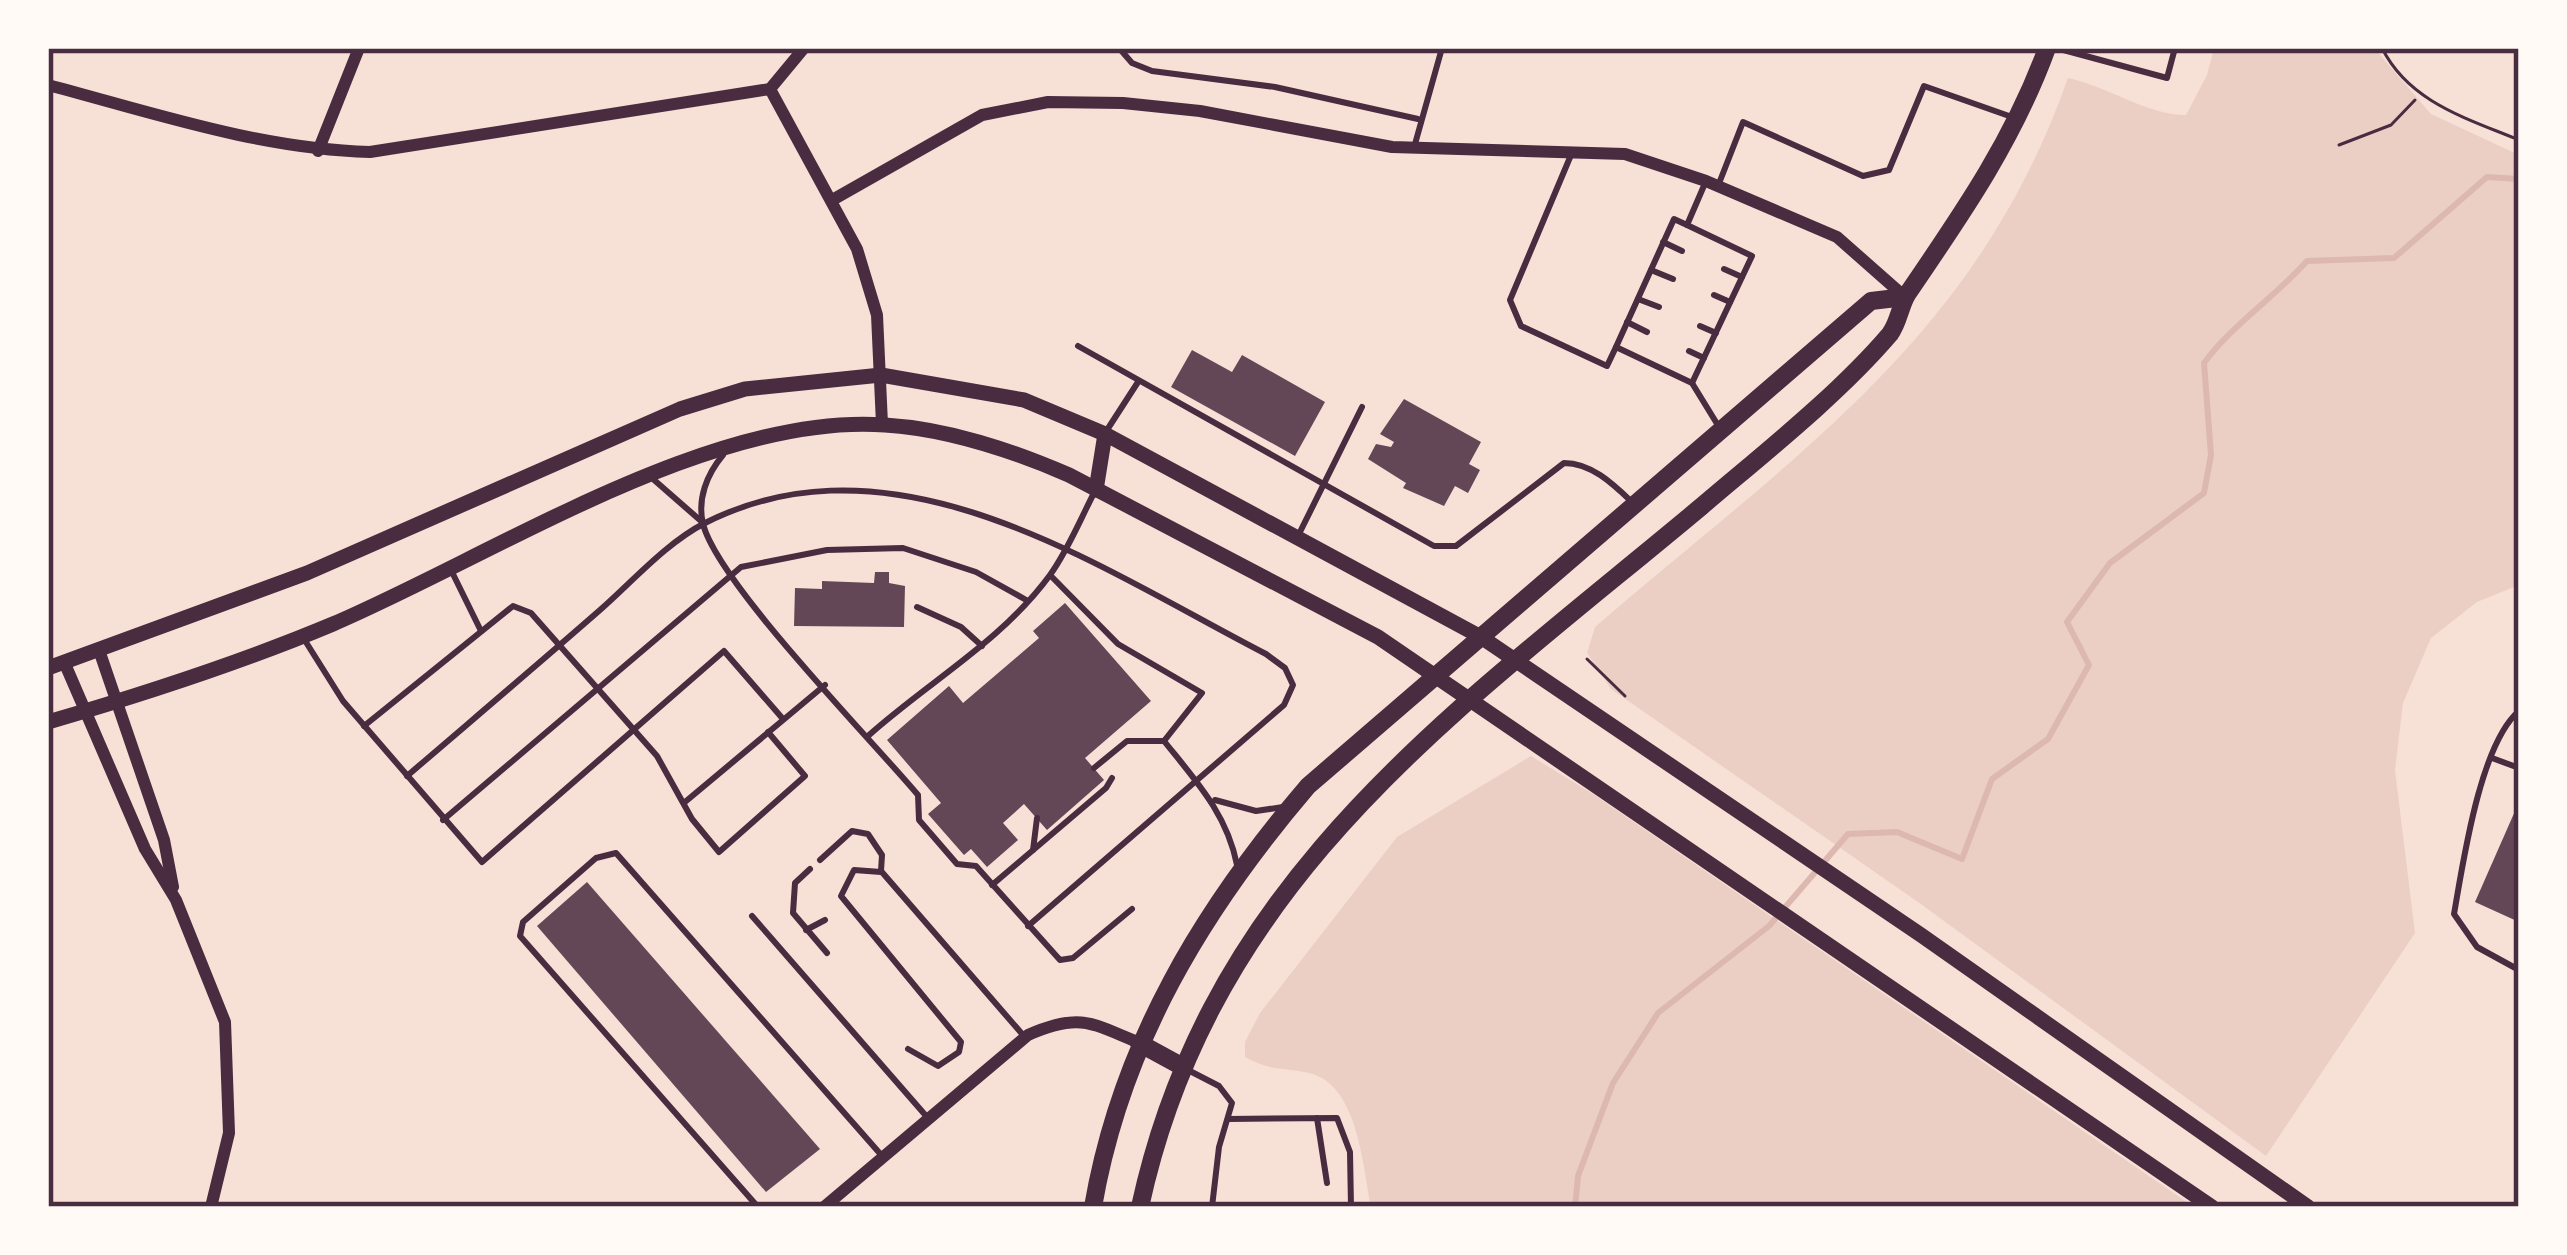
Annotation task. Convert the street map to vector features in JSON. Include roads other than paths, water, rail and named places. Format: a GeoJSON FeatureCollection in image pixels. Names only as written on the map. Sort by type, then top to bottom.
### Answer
{"type":"FeatureCollection","features":[{"type":"Feature","properties":{"kind":"main road"},"geometry":{"type":"LineString","coordinates":[[1140,1207],[1153,1148],[1183,1067],[1220,986],[1274,904],[1381,782],[1755,461],[1893,330],[1905,297],[1962,218],[2051,48]]}},
{"type":"Feature","properties":{"kind":"main road"},"geometry":{"type":"LineString","coordinates":[[1094,1207],[1101,1161],[1139,1043],[1201,925],[1238,869],[1292,804],[1871,301],[1905,297]]}},
{"type":"Feature","properties":{"kind":"main road"},"geometry":{"type":"LineString","coordinates":[[1139,1043],[1183,1067]]}},
{"type":"Feature","properties":{"kind":"street"},"geometry":{"type":"LineString","coordinates":[[318,151],[359,48]]}},
{"type":"Feature","properties":{"kind":"street"},"geometry":{"type":"LineString","coordinates":[[48,85],[240,136],[318,151],[370,152],[770,89],[804,48]]}},
{"type":"Feature","properties":{"kind":"street"},"geometry":{"type":"LineString","coordinates":[[770,89],[834,199],[877,315],[882,424]]}},
{"type":"Feature","properties":{"kind":"street"},"geometry":{"type":"LineString","coordinates":[[834,199],[982,115],[1048,103],[1200,111],[1415,148],[1625,154],[1712,183],[1837,237],[1905,297]]}},
{"type":"Feature","properties":{"kind":"street"},"geometry":{"type":"LineString","coordinates":[[211,1207],[229,1133],[225,1022],[176,900],[145,849],[85,711],[57,666],[307,573],[680,409],[745,388],[880,375],[1024,400],[1105,434],[1481,637],[1820,866],[2308,1207]]}},
{"type":"Feature","properties":{"kind":"street"},"geometry":{"type":"LineString","coordinates":[[48,722],[302,635],[648,476],[752,437],[882,424],[1016,452],[1378,637],[2212,1207]]}},
{"type":"Feature","properties":{"kind":"street"},"geometry":{"type":"LineString","coordinates":[[1096,490],[1105,434]]}},
{"type":"Feature","properties":{"kind":"street"},"geometry":{"type":"LineString","coordinates":[[100,653],[164,840],[176,900]]}},
{"type":"Feature","properties":{"kind":"street"},"geometry":{"type":"LineString","coordinates":[[824,1207],[1025,1038],[1061,1020],[1094,1022],[1139,1043]]}},
{"type":"Feature","properties":{"kind":"lane"},"geometry":{"type":"LineString","coordinates":[[1119,48],[1124,58],[1152,71],[1275,87],[1418,119]]}},
{"type":"Feature","properties":{"kind":"lane"},"geometry":{"type":"LineString","coordinates":[[1415,148],[1418,119],[1442,48]]}},
{"type":"Feature","properties":{"kind":"lane"},"geometry":{"type":"LineString","coordinates":[[2051,48],[2167,78],[2176,48]]}},
{"type":"Feature","properties":{"kind":"lane"},"geometry":{"type":"LineString","coordinates":[[1688,224],[1743,122],[1864,176],[1888,170],[1924,86],[2017,119]]}},
{"type":"Feature","properties":{"kind":"lane"},"geometry":{"type":"LineString","coordinates":[[1572,152],[1510,300],[1521,326],[1607,366],[1674,219],[1752,256],[1692,383]]}},
{"type":"Feature","properties":{"kind":"lane"},"geometry":{"type":"LineString","coordinates":[[1663,242],[1682,250]]}},
{"type":"Feature","properties":{"kind":"lane"},"geometry":{"type":"LineString","coordinates":[[1724,269],[1742,277]]}},
{"type":"Feature","properties":{"kind":"lane"},"geometry":{"type":"LineString","coordinates":[[1651,270],[1673,279]]}},
{"type":"Feature","properties":{"kind":"lane"},"geometry":{"type":"LineString","coordinates":[[1714,295],[1730,302]]}},
{"type":"Feature","properties":{"kind":"lane"},"geometry":{"type":"LineString","coordinates":[[1638,299],[1659,308]]}},
{"type":"Feature","properties":{"kind":"lane"},"geometry":{"type":"LineString","coordinates":[[1627,322],[1647,332]]}},
{"type":"Feature","properties":{"kind":"lane"},"geometry":{"type":"LineString","coordinates":[[1700,326],[1715,333]]}},
{"type":"Feature","properties":{"kind":"lane"},"geometry":{"type":"LineString","coordinates":[[1078,346],[1447,549],[1564,463],[1581,464],[1635,506]]}},
{"type":"Feature","properties":{"kind":"lane"},"geometry":{"type":"LineString","coordinates":[[1616,347],[1692,383],[1723,433]]}},
{"type":"Feature","properties":{"kind":"lane"},"geometry":{"type":"LineString","coordinates":[[1689,351],[1704,358]]}},
{"type":"Feature","properties":{"kind":"lane"},"geometry":{"type":"LineString","coordinates":[[1105,434],[1138,382]]}},
{"type":"Feature","properties":{"kind":"lane"},"geometry":{"type":"LineString","coordinates":[[1298,536],[1362,407]]}},
{"type":"Feature","properties":{"kind":"lane"},"geometry":{"type":"LineString","coordinates":[[734,444],[708,476],[701,506],[716,556],[918,795],[919,820],[958,864],[976,866],[1060,960],[1073,958],[1132,909]]}},
{"type":"Feature","properties":{"kind":"lane"},"geometry":{"type":"LineString","coordinates":[[648,476],[683,499],[703,524]]}},
{"type":"Feature","properties":{"kind":"lane"},"geometry":{"type":"LineString","coordinates":[[406,776],[703,524],[765,502],[844,490],[919,496],[1030,532],[1285,668],[1291,697],[1028,926]]}},
{"type":"Feature","properties":{"kind":"lane"},"geometry":{"type":"LineString","coordinates":[[868,736],[927,683],[948,675],[1028,601],[1050,575],[1096,490]]}},
{"type":"Feature","properties":{"kind":"lane"},"geometry":{"type":"LineString","coordinates":[[443,820],[730,573],[827,550],[904,548],[976,572],[1028,601]]}},
{"type":"Feature","properties":{"kind":"lane"},"geometry":{"type":"LineString","coordinates":[[450,569],[481,631]]}},
{"type":"Feature","properties":{"kind":"lane"},"geometry":{"type":"LineString","coordinates":[[1050,575],[1118,644],[1202,693],[1164,741]]}},
{"type":"Feature","properties":{"kind":"lane"},"geometry":{"type":"LineString","coordinates":[[364,726],[481,631],[520,607],[560,645],[657,756],[684,804],[719,851],[805,776],[768,732]]}},
{"type":"Feature","properties":{"kind":"lane"},"geometry":{"type":"LineString","coordinates":[[917,607],[961,627],[982,646]]}},
{"type":"Feature","properties":{"kind":"lane"},"geometry":{"type":"LineString","coordinates":[[302,635],[364,726],[482,862],[724,651],[783,719]]}},
{"type":"Feature","properties":{"kind":"lane"},"geometry":{"type":"LineString","coordinates":[[684,804],[825,685]]}},
{"type":"Feature","properties":{"kind":"lane"},"geometry":{"type":"LineString","coordinates":[[2519,711],[2498,734],[2464,855],[2454,914],[2477,946],[2519,970]]}},
{"type":"Feature","properties":{"kind":"lane"},"geometry":{"type":"LineString","coordinates":[[1164,741],[1211,799],[1231,836],[1238,869]]}},
{"type":"Feature","properties":{"kind":"lane"},"geometry":{"type":"LineString","coordinates":[[1094,768],[1127,742],[1164,741]]}},
{"type":"Feature","properties":{"kind":"lane"},"geometry":{"type":"LineString","coordinates":[[2492,758],[2519,768]]}},
{"type":"Feature","properties":{"kind":"lane"},"geometry":{"type":"LineString","coordinates":[[992,885],[1112,778]]}},
{"type":"Feature","properties":{"kind":"lane"},"geometry":{"type":"LineString","coordinates":[[1211,799],[1256,812],[1292,804]]}},
{"type":"Feature","properties":{"kind":"lane"},"geometry":{"type":"LineString","coordinates":[[1033,850],[1037,818]]}},
{"type":"Feature","properties":{"kind":"lane"},"geometry":{"type":"LineString","coordinates":[[820,860],[861,830],[882,855],[881,872],[1025,1038]]}},
{"type":"Feature","properties":{"kind":"lane"},"geometry":{"type":"LineString","coordinates":[[758,1207],[520,936],[523,922],[596,858],[616,853],[884,1158]]}},
{"type":"Feature","properties":{"kind":"lane"},"geometry":{"type":"LineString","coordinates":[[811,869],[791,897],[793,913],[827,953]]}},
{"type":"Feature","properties":{"kind":"lane"},"geometry":{"type":"LineString","coordinates":[[881,872],[854,870],[841,896],[961,1042],[959,1052],[938,1066],[908,1049]]}},
{"type":"Feature","properties":{"kind":"lane"},"geometry":{"type":"LineString","coordinates":[[836,915],[848,909]]}},
{"type":"Feature","properties":{"kind":"lane"},"geometry":{"type":"LineString","coordinates":[[752,916],[929,1120]]}},
{"type":"Feature","properties":{"kind":"lane"},"geometry":{"type":"LineString","coordinates":[[806,930],[825,920]]}},
{"type":"Feature","properties":{"kind":"lane"},"geometry":{"type":"LineString","coordinates":[[1183,1067],[1220,1086],[1232,1103],[1212,1207]]}},
{"type":"Feature","properties":{"kind":"lane"},"geometry":{"type":"LineString","coordinates":[[1317,1118],[1327,1183]]}},
{"type":"Feature","properties":{"kind":"lane"},"geometry":{"type":"LineString","coordinates":[[1228,1119],[1337,1118],[1350,1152],[1351,1207]]}},
{"type":"Feature","properties":{"kind":"waterway"},"geometry":{"type":"LineString","coordinates":[[1575,1207],[1578,1176],[1613,1083],[1658,1013],[1769,926],[1848,834],[1897,832],[1962,859],[1992,779],[2048,739],[2089,665],[2067,622],[2110,563],[2204,493],[2211,455],[2204,363],[2216,349],[2307,261],[2394,258],[2487,177],[2519,179]]}}]}
